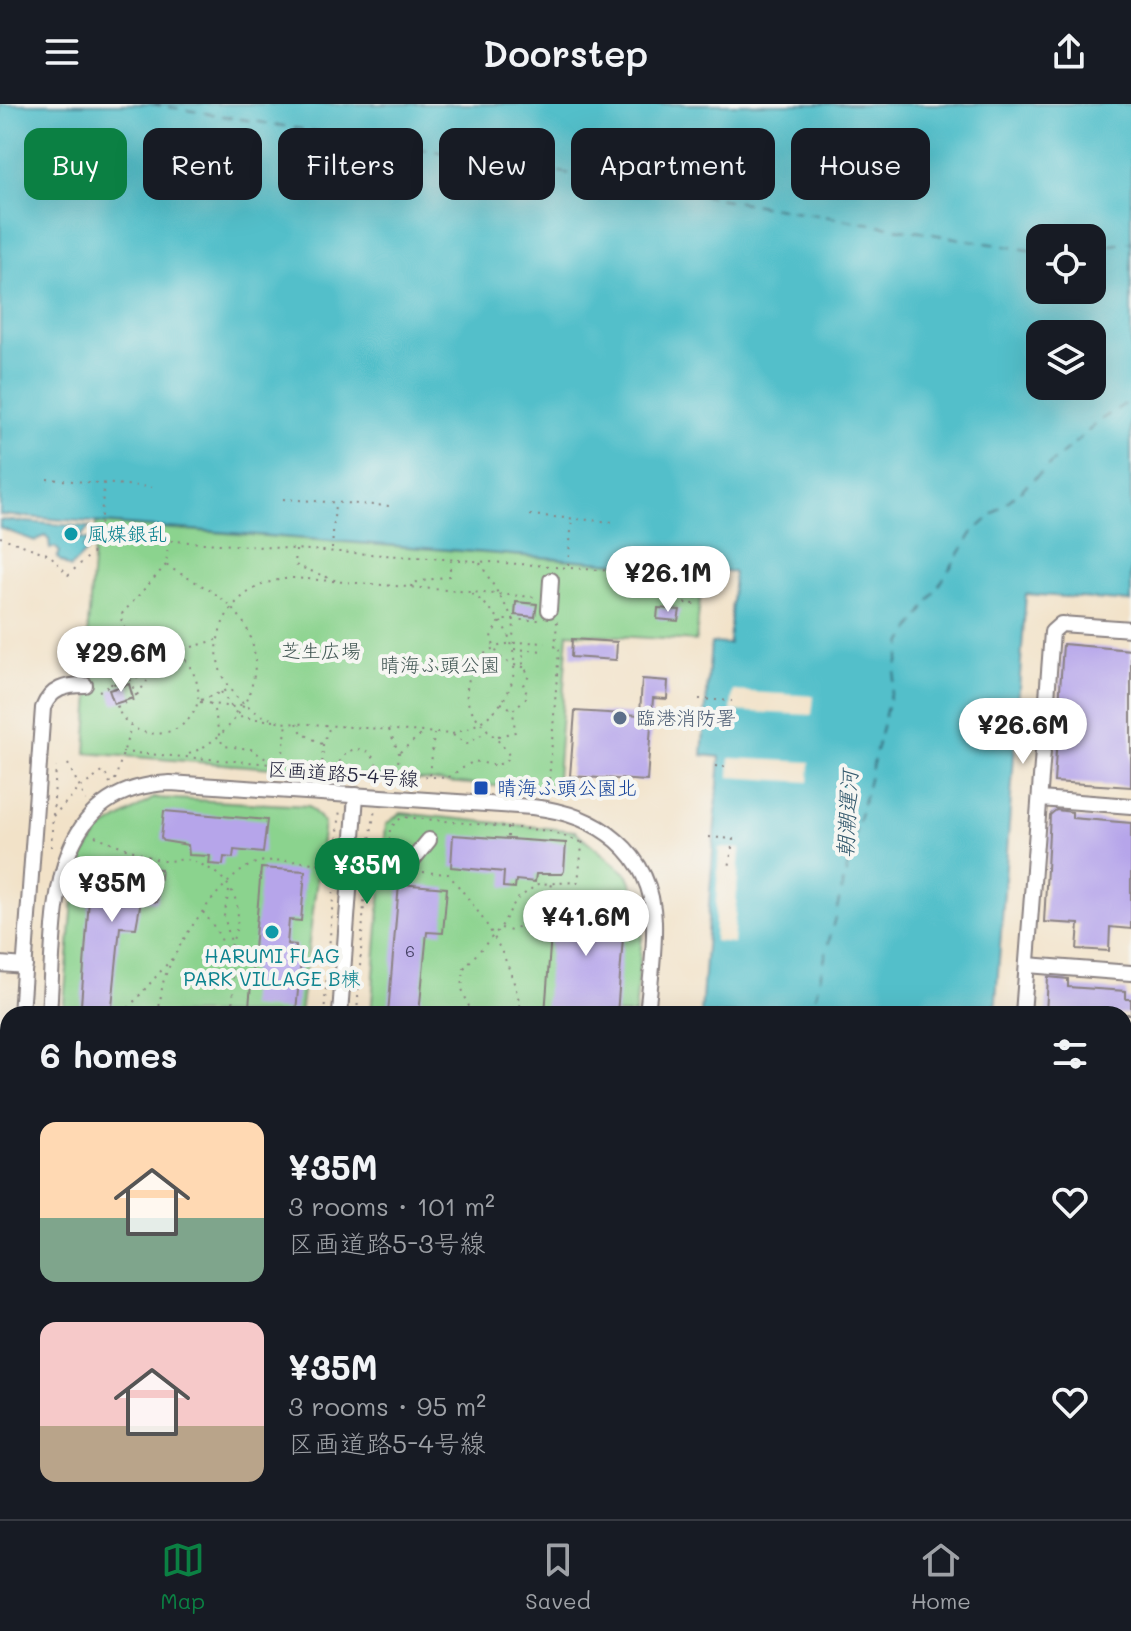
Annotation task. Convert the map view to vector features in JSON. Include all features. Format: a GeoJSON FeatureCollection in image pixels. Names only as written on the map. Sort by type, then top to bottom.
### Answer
{"type":"FeatureCollection","features":[{"type":"Feature","properties":{"kind":"street"},"geometry":{"type":"LineString","coordinates":[[551,580],[551,610]]}},
{"type":"Feature","properties":{"kind":"street"},"geometry":{"type":"LineString","coordinates":[[1024,1006],[1054,628],[1067,624],[1131,629]]}},
{"type":"Feature","properties":{"kind":"street"},"geometry":{"type":"LineString","coordinates":[[22,1006],[43,708],[47,697],[57,689],[89,689]]}},
{"type":"Feature","properties":{"kind":"street","name":"区画道路5-4号線"},"geometry":{"type":"LineString","coordinates":[[50,1006],[60,881],[65,856],[79,830],[110,800],[134,788],[159,783],[351,790],[543,808],[586,818],[623,846],[648,887],[654,921],[648,1006]]}},
{"type":"Feature","properties":{"kind":"street"},"geometry":{"type":"LineString","coordinates":[[341,1006],[351,862],[351,790]]}},
{"type":"Feature","properties":{"kind":"street"},"geometry":{"type":"LineString","coordinates":[[1040,799],[1131,806]]}},
{"type":"Feature","properties":{"kind":"street"},"geometry":{"type":"LineString","coordinates":[[351,862],[411,862],[429,840]]}},
{"type":"Feature","properties":{"kind":"street"},"geometry":{"type":"LineString","coordinates":[[0,964],[25,966]]}},
{"type":"Feature","properties":{"kind":"street"},"geometry":{"type":"LineString","coordinates":[[1027,965],[1131,973]]}},
{"type":"Feature","properties":{"kind":"path"},"geometry":{"type":"LineString","coordinates":[[47,479],[152,487]]}},
{"type":"Feature","properties":{"kind":"path"},"geometry":{"type":"LineString","coordinates":[[0,537],[50,555],[68,575],[98,548],[104,484]]}},
{"type":"Feature","properties":{"kind":"path"},"geometry":{"type":"LineString","coordinates":[[283,499],[389,506]]}},
{"type":"Feature","properties":{"kind":"path"},"geometry":{"type":"LineString","coordinates":[[332,552],[335,502]]}},
{"type":"Feature","properties":{"kind":"path"},"geometry":{"type":"LineString","coordinates":[[530,515],[614,522]]}},
{"type":"Feature","properties":{"kind":"path"},"geometry":{"type":"LineString","coordinates":[[568,568],[572,519]]}},
{"type":"Feature","properties":{"kind":"path"},"geometry":{"type":"LineString","coordinates":[[99,536],[688,576],[699,584],[710,584]]}},
{"type":"Feature","properties":{"kind":"path"},"geometry":{"type":"LineString","coordinates":[[137,696],[130,679],[137,663],[120,616],[166,565],[168,540]]}},
{"type":"Feature","properties":{"kind":"path"},"geometry":{"type":"LineString","coordinates":[[297,549],[295,565],[338,579],[337,582]]}},
{"type":"Feature","properties":{"kind":"path"},"geometry":{"type":"LineString","coordinates":[[411,589],[412,583],[449,576],[451,560]]}},
{"type":"Feature","properties":{"kind":"path"},"geometry":{"type":"LineString","coordinates":[[221,692],[239,717],[452,734],[482,723],[501,703],[514,666],[514,620],[480,562]]}},
{"type":"Feature","properties":{"kind":"path"},"geometry":{"type":"LineString","coordinates":[[166,565],[232,608],[244,628],[254,658],[245,704],[239,717],[219,738],[185,756]]}},
{"type":"Feature","properties":{"kind":"path"},"geometry":{"type":"LineString","coordinates":[[674,575],[673,591],[683,603],[697,603],[699,584]]}},
{"type":"Feature","properties":{"kind":"path"},"geometry":{"type":"LineString","coordinates":[[276,721],[245,704],[217,669],[217,639],[232,608],[266,581],[294,578],[502,596],[551,610]]}},
{"type":"Feature","properties":{"kind":"path"},"geometry":{"type":"LineString","coordinates":[[472,594],[501,620],[513,641]]}},
{"type":"Feature","properties":{"kind":"path"},"geometry":{"type":"LineString","coordinates":[[501,620],[514,620],[551,610]]}},
{"type":"Feature","properties":{"kind":"path"},"geometry":{"type":"LineString","coordinates":[[548,796],[559,649],[555,649],[551,610]]}},
{"type":"Feature","properties":{"kind":"path"},"geometry":{"type":"LineString","coordinates":[[501,620],[491,635],[498,657],[514,666],[524,667]]}},
{"type":"Feature","properties":{"kind":"path"},"geometry":{"type":"LineString","coordinates":[[137,663],[217,639]]}},
{"type":"Feature","properties":{"kind":"path"},"geometry":{"type":"LineString","coordinates":[[122,752],[447,778],[474,761],[497,766],[508,762],[510,757],[497,736],[468,705],[466,694],[478,659],[496,647],[513,641],[546,643]]}},
{"type":"Feature","properties":{"kind":"path"},"geometry":{"type":"LineString","coordinates":[[514,649],[545,651]]}},
{"type":"Feature","properties":{"kind":"path"},"geometry":{"type":"LineString","coordinates":[[110,687],[117,665],[132,650]]}},
{"type":"Feature","properties":{"kind":"path"},"geometry":{"type":"LineString","coordinates":[[513,710],[528,696],[523,685],[529,676],[524,667],[523,650]]}},
{"type":"Feature","properties":{"kind":"path"},"geometry":{"type":"LineString","coordinates":[[178,651],[197,675],[199,701],[191,717],[171,731],[143,733],[131,729],[117,707],[137,696],[148,680],[167,669],[178,651]]}},
{"type":"Feature","properties":{"kind":"path"},"geometry":{"type":"LineString","coordinates":[[89,689],[110,687],[130,679],[148,680]]}},
{"type":"Feature","properties":{"kind":"path"},"geometry":{"type":"LineString","coordinates":[[199,701],[230,689]]}},
{"type":"Feature","properties":{"kind":"path"},"geometry":{"type":"LineString","coordinates":[[699,699],[732,701]]}},
{"type":"Feature","properties":{"kind":"path"},"geometry":{"type":"LineString","coordinates":[[199,701],[232,707],[245,704]]}},
{"type":"Feature","properties":{"kind":"path"},"geometry":{"type":"LineString","coordinates":[[210,703],[219,721],[219,738],[227,747],[251,749],[266,759],[282,764]]}},
{"type":"Feature","properties":{"kind":"path"},"geometry":{"type":"LineString","coordinates":[[501,703],[513,710]]}},
{"type":"Feature","properties":{"kind":"path"},"geometry":{"type":"LineString","coordinates":[[497,736],[515,732],[513,710]]}},
{"type":"Feature","properties":{"kind":"path"},"geometry":{"type":"LineString","coordinates":[[282,764],[287,722]]}},
{"type":"Feature","properties":{"kind":"path"},"geometry":{"type":"LineString","coordinates":[[297,723],[302,733],[323,745]]}},
{"type":"Feature","properties":{"kind":"path"},"geometry":{"type":"LineString","coordinates":[[322,770],[323,745],[331,725]]}},
{"type":"Feature","properties":{"kind":"path"},"geometry":{"type":"LineString","coordinates":[[115,780],[131,729]]}},
{"type":"Feature","properties":{"kind":"path"},"geometry":{"type":"LineString","coordinates":[[452,734],[467,744],[490,729]]}},
{"type":"Feature","properties":{"kind":"path"},"geometry":{"type":"LineString","coordinates":[[388,730],[399,753],[397,775]]}},
{"type":"Feature","properties":{"kind":"path"},"geometry":{"type":"LineString","coordinates":[[399,753],[424,732]]}},
{"type":"Feature","properties":{"kind":"path"},"geometry":{"type":"LineString","coordinates":[[429,777],[435,733]]}},
{"type":"Feature","properties":{"kind":"path"},"geometry":{"type":"LineString","coordinates":[[338,770],[339,759],[344,753],[357,749],[373,754],[378,761],[377,773]]}},
{"type":"Feature","properties":{"kind":"path"},"geometry":{"type":"LineString","coordinates":[[68,764],[86,800]]}},
{"type":"Feature","properties":{"kind":"path"},"geometry":{"type":"LineString","coordinates":[[715,766],[729,767]]}},
{"type":"Feature","properties":{"kind":"path"},"geometry":{"type":"LineString","coordinates":[[51,847],[56,767]]}},
{"type":"Feature","properties":{"kind":"path"},"geometry":{"type":"LineString","coordinates":[[53,816],[80,788],[104,771],[110,783]]}},
{"type":"Feature","properties":{"kind":"path"},"geometry":{"type":"LineString","coordinates":[[325,1006],[351,790],[357,772]]}},
{"type":"Feature","properties":{"kind":"path"},"geometry":{"type":"LineString","coordinates":[[369,846],[375,809]]}},
{"type":"Feature","properties":{"kind":"path"},"geometry":{"type":"LineString","coordinates":[[470,1006],[461,978],[464,968],[501,927],[516,900],[527,890],[551,881],[578,882],[586,818]]}},
{"type":"Feature","properties":{"kind":"path"},"geometry":{"type":"LineString","coordinates":[[508,837],[508,827],[567,834],[583,843]]}},
{"type":"Feature","properties":{"kind":"path"},"geometry":{"type":"LineString","coordinates":[[79,830],[163,862],[187,859],[205,868],[226,885],[241,916],[227,952]]}},
{"type":"Feature","properties":{"kind":"path"},"geometry":{"type":"LineString","coordinates":[[709,837],[733,839],[729,869]]}},
{"type":"Feature","properties":{"kind":"path"},"geometry":{"type":"LineString","coordinates":[[159,1006],[164,981],[203,912],[226,885],[258,862],[351,862],[373,868]]}},
{"type":"Feature","properties":{"kind":"path"},"geometry":{"type":"LineString","coordinates":[[357,1006],[366,868]]}},
{"type":"Feature","properties":{"kind":"path"},"geometry":{"type":"LineString","coordinates":[[418,871],[448,874],[488,921],[507,962],[520,1006]]}},
{"type":"Feature","properties":{"kind":"path"},"geometry":{"type":"LineString","coordinates":[[501,927],[511,931],[538,912],[549,899],[551,881]]}},
{"type":"Feature","properties":{"kind":"path"},"geometry":{"type":"LineString","coordinates":[[229,890],[224,916],[232,945]]}},
{"type":"Feature","properties":{"kind":"path"},"geometry":{"type":"LineString","coordinates":[[203,912],[215,926],[227,952],[234,984],[232,1006]]}},
{"type":"Feature","properties":{"kind":"path"},"geometry":{"type":"LineString","coordinates":[[130,1006],[180,950]]}},
{"type":"Feature","properties":{"kind":"green space","name":"晴海ふ頭公園"},"geometry":{"type":"Polygon","coordinates":[[[96,523],[714,571],[712,588],[701,588],[696,641],[568,633],[556,791],[86,753],[91,679],[84,678],[96,523]]]}},
{"type":"Feature","properties":{"kind":"green space"},"geometry":{"type":"Polygon","coordinates":[[[154,798],[309,806],[324,823],[301,1006],[64,1006],[76,868],[100,831],[154,798]]]}},
{"type":"Feature","properties":{"kind":"green space"},"geometry":{"type":"Polygon","coordinates":[[[401,813],[575,831],[628,875],[644,913],[636,1006],[372,1006],[386,824],[401,813]]]}},
{"type":"Feature","properties":{"kind":"water","name":"朝潮運河"},"geometry":{"type":"Polygon","coordinates":[[[0,104],[1131,104],[1131,602],[1026,594],[996,1006],[702,1006],[720,757],[702,755],[711,643],[729,644],[734,572],[0,515],[0,104]]]}},
{"type":"Feature","properties":{"kind":"water"},"geometry":{"type":"Polygon","coordinates":[[[0,520],[90,527],[78,539],[89,540],[82,548],[87,551],[70,568],[57,558],[60,552],[55,547],[50,549],[45,536],[35,541],[0,528],[0,520]]]}},
{"type":"Feature","properties":{"kind":"pier"},"geometry":{"type":"Polygon","coordinates":[[[733,691],[814,696],[812,715],[731,711],[733,691]]]}},
{"type":"Feature","properties":{"kind":"pier"},"geometry":{"type":"Polygon","coordinates":[[[730,758],[810,762],[809,782],[729,777],[730,758]]]}},
{"type":"Feature","properties":{"kind":"pier"},"geometry":{"type":"Polygon","coordinates":[[[719,848],[740,849],[733,943],[714,941],[719,848]]]}},
{"type":"Feature","properties":{"kind":"building"},"geometry":{"type":"Polygon","coordinates":[[[516,602],[537,604],[535,617],[515,615],[516,602]]]}},
{"type":"Feature","properties":{"kind":"building"},"geometry":{"type":"Polygon","coordinates":[[[658,608],[680,610],[678,621],[657,619],[658,608]]]}},
{"type":"Feature","properties":{"kind":"building"},"geometry":{"type":"Polygon","coordinates":[[[171,635],[175,649],[144,658],[141,643],[171,635]]]}},
{"type":"Feature","properties":{"kind":"building"},"geometry":{"type":"Polygon","coordinates":[[[572,639],[617,642],[616,660],[571,657],[572,639]]]}},
{"type":"Feature","properties":{"kind":"building"},"geometry":{"type":"Polygon","coordinates":[[[1063,644],[1131,650],[1131,787],[1054,782],[1063,644]]]}},
{"type":"Feature","properties":{"kind":"building"},"geometry":{"type":"Polygon","coordinates":[[[642,679],[668,681],[667,699],[653,698],[647,781],[570,776],[575,711],[640,715],[642,679]]]}},
{"type":"Feature","properties":{"kind":"building"},"geometry":{"type":"Polygon","coordinates":[[[129,684],[133,698],[114,704],[109,690],[129,684]]]}},
{"type":"Feature","properties":{"kind":"building"},"geometry":{"type":"Polygon","coordinates":[[[1056,810],[1072,812],[1072,818],[1131,823],[1131,929],[1110,927],[1109,951],[1077,949],[1079,924],[1044,922],[1050,815],[1056,810]]]}},
{"type":"Feature","properties":{"kind":"building"},"geometry":{"type":"Polygon","coordinates":[[[164,811],[267,820],[263,853],[234,850],[233,858],[224,857],[223,865],[209,864],[210,856],[189,855],[188,845],[161,838],[164,811]]]}},
{"type":"Feature","properties":{"kind":"building"},"geometry":{"type":"Polygon","coordinates":[[[453,835],[566,843],[564,871],[562,874],[536,874],[535,882],[516,880],[515,888],[503,887],[504,872],[451,867],[453,835]]]}},
{"type":"Feature","properties":{"kind":"building"},"geometry":{"type":"Polygon","coordinates":[[[99,865],[161,869],[157,902],[141,900],[136,928],[120,927],[112,1006],[81,1005],[91,873],[99,865]]]}},
{"type":"Feature","properties":{"kind":"building","name":"HARUMI FLAG PARK VILLAGE B棟"},"geometry":{"type":"Polygon","coordinates":[[[261,868],[305,871],[301,921],[289,920],[287,944],[296,945],[296,960],[301,960],[296,1006],[249,1006],[261,868]]]}},
{"type":"Feature","properties":{"kind":"building"},"geometry":{"type":"Polygon","coordinates":[[[399,884],[447,888],[443,933],[427,932],[420,1006],[389,1006],[399,884]]]}},
{"type":"Feature","properties":{"kind":"building"},"geometry":{"type":"Polygon","coordinates":[[[564,896],[617,900],[617,904],[622,904],[622,912],[625,912],[618,1006],[546,1006],[552,920],[562,921],[564,896]]]}},
{"type":"Feature","properties":{"kind":"building"},"geometry":{"type":"Polygon","coordinates":[[[1048,977],[1068,979],[1068,987],[1126,991],[1126,999],[1131,999],[1131,1006],[1046,1006],[1048,977]]]}},
{"type":"Feature","properties":{"kind":"ferry route"},"geometry":{"type":"LineString","coordinates":[[151,104],[1026,250]]}},
{"type":"Feature","properties":{"kind":"ferry route"},"geometry":{"type":"LineString","coordinates":[[1106,246],[1131,242]]}},
{"type":"Feature","properties":{"kind":"ferry route"},"geometry":{"type":"LineString","coordinates":[[813,1006],[903,642],[973,532],[1102,419],[1131,400]]}},
{"type":"Feature","properties":{"kind":"place","name":"風媒銀乱"},"geometry":{"type":"Point","coordinates":[71,534]}},
{"type":"Feature","properties":{"kind":"place","name":"臨港消防署"},"geometry":{"type":"Point","coordinates":[620,718]}},
{"type":"Feature","properties":{"kind":"place","name":"晴海ふ頭公園北"},"geometry":{"type":"Point","coordinates":[481,788]}},
{"type":"Feature","properties":{"kind":"place","name":"HARUMI FLAG PARK VILLAGE B棟"},"geometry":{"type":"Point","coordinates":[272,932]}},
{"type":"Feature","properties":{"kind":"park label","name":"芝生広場"},"geometry":{"type":"Point","coordinates":[321,651]}}]}
